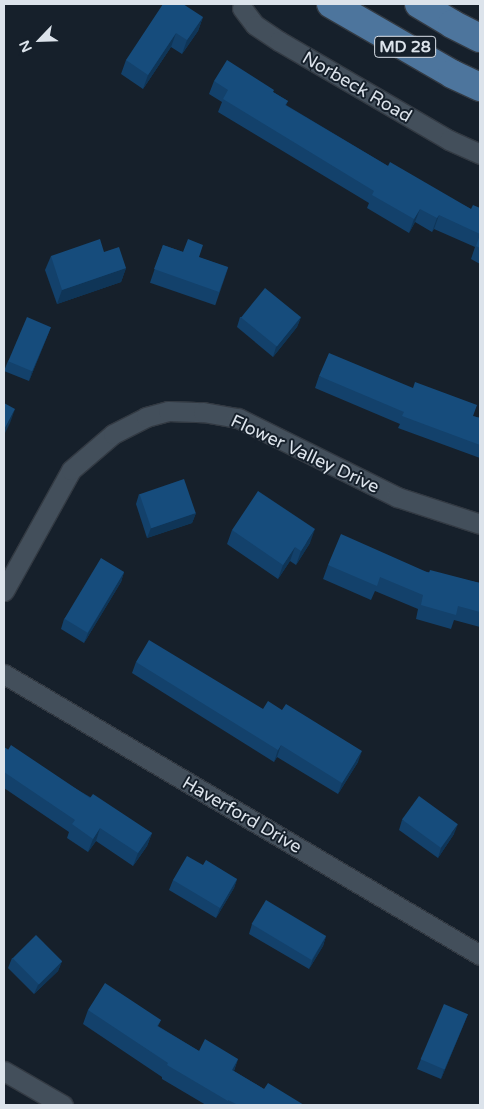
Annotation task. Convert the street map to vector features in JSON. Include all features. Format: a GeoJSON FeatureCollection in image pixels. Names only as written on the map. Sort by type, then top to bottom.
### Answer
{"type":"FeatureCollection","features":[{"type":"Feature","properties":{"kind":"main road","name":"MD 28"},"geometry":{"type":"LineString","coordinates":[[331,4],[452,74],[480,87]]}},
{"type":"Feature","properties":{"kind":"main road","name":"MD 28"},"geometry":{"type":"LineString","coordinates":[[419,4],[480,38]]}},
{"type":"Feature","properties":{"kind":"street","name":"Norbeck Road"},"geometry":{"type":"LineString","coordinates":[[242,8],[255,26],[279,41],[449,140],[480,154]]}},
{"type":"Feature","properties":{"kind":"street","name":"Flower Valley Drive"},"geometry":{"type":"LineString","coordinates":[[4,591],[71,470],[113,434],[146,417],[168,411],[203,412],[238,418],[396,497],[480,524]]}},
{"type":"Feature","properties":{"kind":"street","name":"Haverford Drive"},"geometry":{"type":"LineString","coordinates":[[4,674],[480,954]]}},
{"type":"Feature","properties":{"kind":"street"},"geometry":{"type":"LineString","coordinates":[[4,1071],[63,1105]]}},
{"type":"Feature","properties":{"kind":"building"},"geometry":{"type":"Polygon","coordinates":[[[163,4],[183,4],[203,17],[187,40],[176,33],[148,75],[126,60],[163,4]]]}},
{"type":"Feature","properties":{"kind":"building"},"geometry":{"type":"Polygon","coordinates":[[[227,60],[274,90],[273,92],[288,101],[285,105],[388,166],[390,162],[471,209],[473,205],[480,208],[480,234],[439,215],[437,218],[420,209],[414,219],[372,195],[374,191],[223,99],[228,90],[214,81],[227,60]]]}},
{"type":"Feature","properties":{"kind":"building"},"geometry":{"type":"Polygon","coordinates":[[[480,235],[480,248],[476,246],[480,235]]]}},
{"type":"Feature","properties":{"kind":"building"},"geometry":{"type":"Polygon","coordinates":[[[100,239],[104,252],[119,247],[126,268],[62,290],[51,256],[100,239]]]}},
{"type":"Feature","properties":{"kind":"building"},"geometry":{"type":"Polygon","coordinates":[[[188,239],[203,245],[199,257],[228,267],[219,292],[154,269],[163,245],[183,252],[188,239]]]}},
{"type":"Feature","properties":{"kind":"building"},"geometry":{"type":"Polygon","coordinates":[[[265,288],[301,317],[277,346],[241,318],[265,288]]]}},
{"type":"Feature","properties":{"kind":"building"},"geometry":{"type":"Polygon","coordinates":[[[27,317],[51,327],[32,371],[8,361],[27,317]]]}},
{"type":"Feature","properties":{"kind":"building"},"geometry":{"type":"Polygon","coordinates":[[[329,353],[413,388],[415,382],[477,405],[473,416],[480,418],[480,445],[402,416],[404,412],[319,376],[329,353]]]}},
{"type":"Feature","properties":{"kind":"building"},"geometry":{"type":"Polygon","coordinates":[[[4,403],[15,409],[4,430],[4,403]]]}},
{"type":"Feature","properties":{"kind":"building"},"geometry":{"type":"Polygon","coordinates":[[[184,479],[196,513],[151,528],[140,494],[184,479]]]}},
{"type":"Feature","properties":{"kind":"building"},"geometry":{"type":"Polygon","coordinates":[[[258,491],[315,529],[301,551],[295,547],[283,565],[232,530],[258,491]]]}},
{"type":"Feature","properties":{"kind":"building"},"geometry":{"type":"Polygon","coordinates":[[[341,534],[429,573],[430,570],[480,583],[480,612],[458,606],[456,615],[421,605],[423,595],[380,577],[377,586],[328,565],[341,534]]]}},
{"type":"Feature","properties":{"kind":"building"},"geometry":{"type":"Polygon","coordinates":[[[101,558],[124,572],[88,633],[64,619],[101,558]]]}},
{"type":"Feature","properties":{"kind":"building"},"geometry":{"type":"Polygon","coordinates":[[[149,640],[263,709],[268,701],[282,710],[286,704],[362,751],[342,783],[281,745],[278,750],[136,662],[149,640]]]}},
{"type":"Feature","properties":{"kind":"building"},"geometry":{"type":"Polygon","coordinates":[[[11,745],[90,798],[93,794],[152,833],[138,853],[100,828],[93,839],[72,824],[75,820],[4,772],[4,747],[8,750],[11,745]]]}},
{"type":"Feature","properties":{"kind":"building"},"geometry":{"type":"Polygon","coordinates":[[[419,796],[458,824],[441,848],[402,819],[419,796]]]}},
{"type":"Feature","properties":{"kind":"building"},"geometry":{"type":"Polygon","coordinates":[[[187,856],[203,865],[206,860],[237,879],[220,908],[173,880],[187,856]]]}},
{"type":"Feature","properties":{"kind":"building"},"geometry":{"type":"Polygon","coordinates":[[[266,900],[326,936],[312,960],[252,924],[266,900]]]}},
{"type":"Feature","properties":{"kind":"building"},"geometry":{"type":"Polygon","coordinates":[[[36,935],[62,961],[39,984],[13,958],[36,935]]]}},
{"type":"Feature","properties":{"kind":"building"},"geometry":{"type":"Polygon","coordinates":[[[105,983],[161,1020],[157,1026],[199,1051],[205,1039],[238,1059],[232,1070],[264,1089],[268,1083],[304,1105],[238,1105],[167,1065],[168,1063],[88,1010],[105,983]]]}},
{"type":"Feature","properties":{"kind":"building"},"geometry":{"type":"Polygon","coordinates":[[[444,1004],[468,1014],[444,1069],[421,1059],[444,1004]]]}}]}
